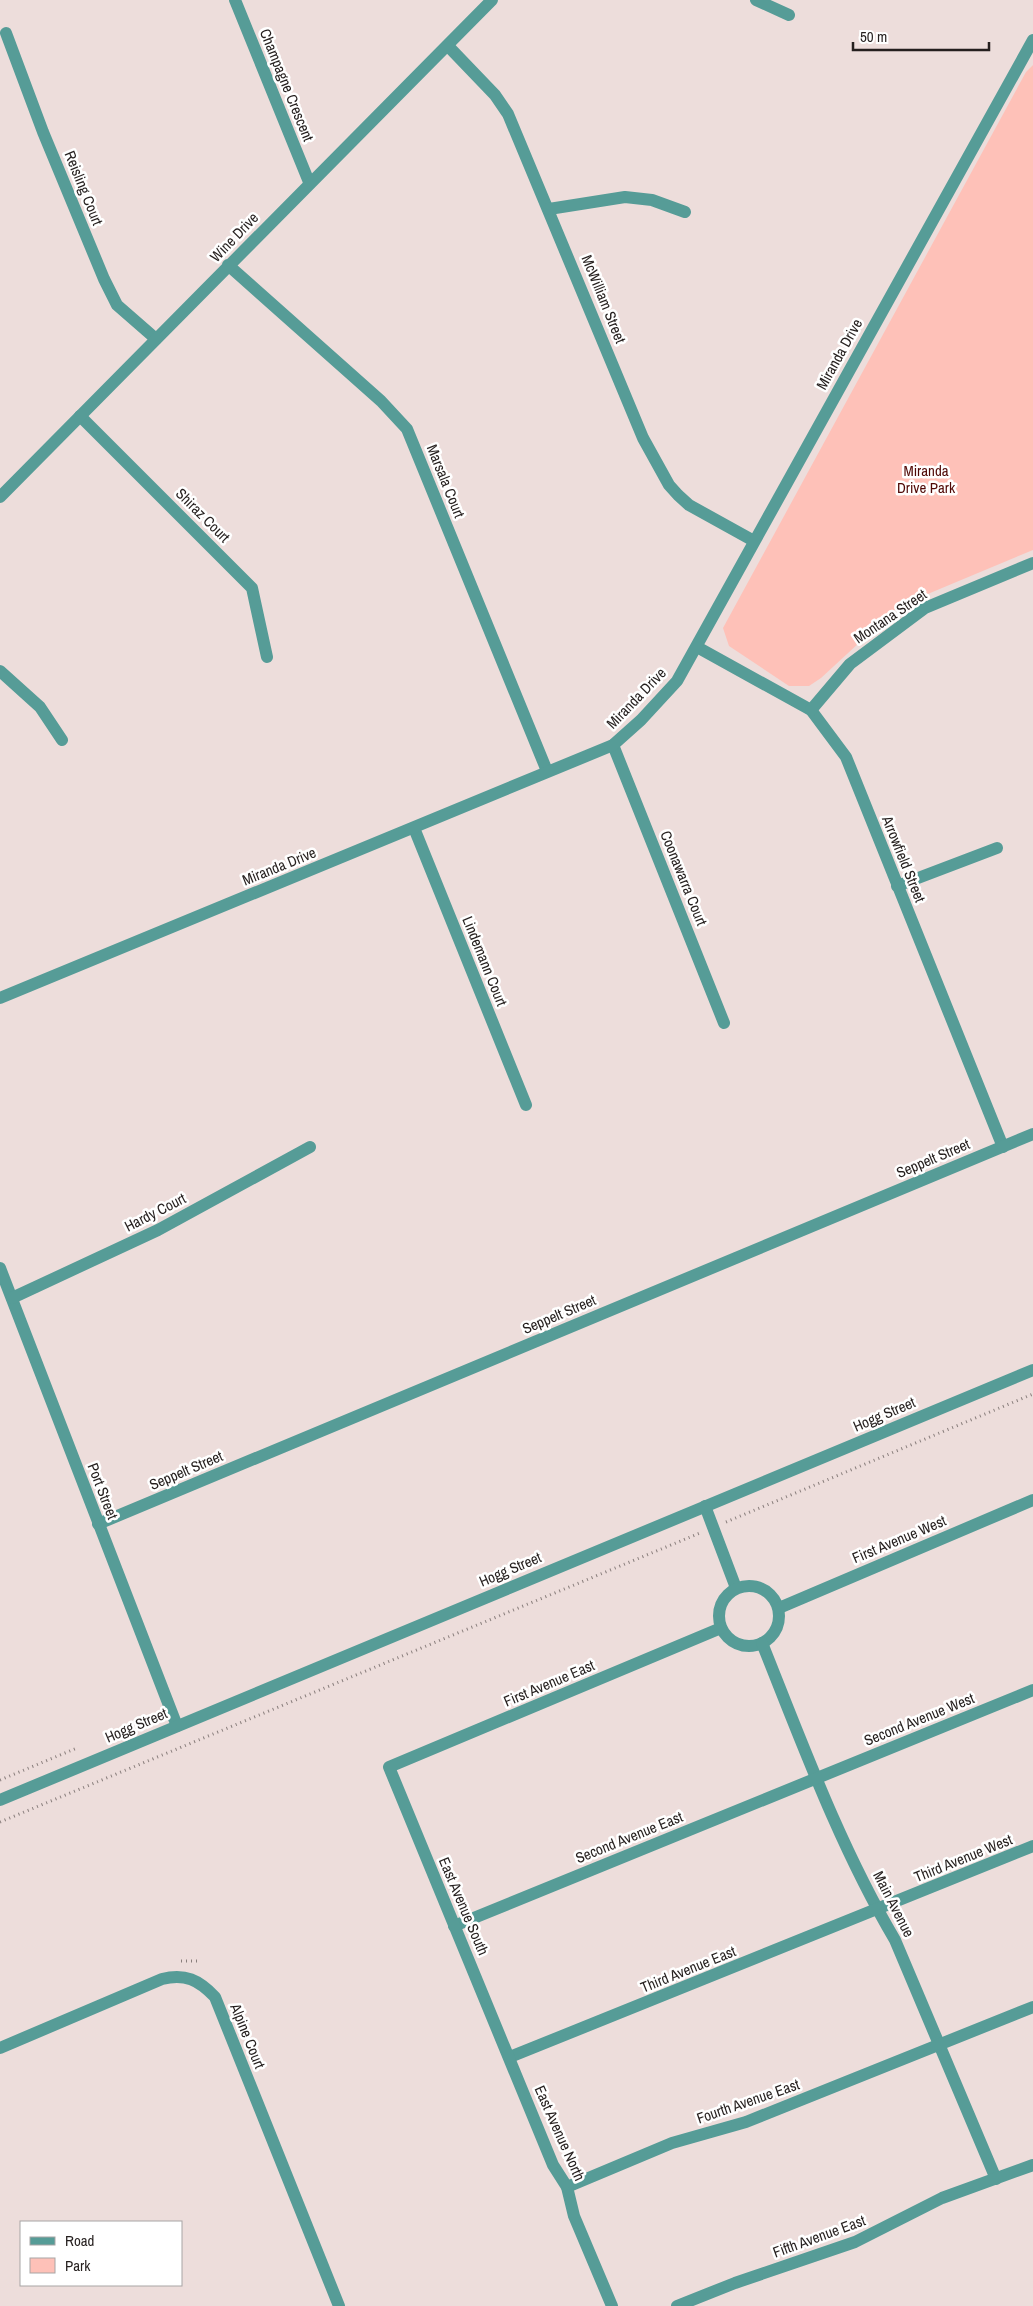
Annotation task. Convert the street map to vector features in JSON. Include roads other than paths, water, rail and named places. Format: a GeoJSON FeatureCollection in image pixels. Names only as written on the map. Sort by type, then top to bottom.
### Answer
{"type":"FeatureCollection","features":[{"type":"Feature","properties":{"kind":"street","name":"Champagne Crescent"},"geometry":{"type":"LineString","coordinates":[[235,0],[310,182]]}},
{"type":"Feature","properties":{"kind":"street","name":"Wine Drive"},"geometry":{"type":"LineString","coordinates":[[0,497],[492,0]]}},
{"type":"Feature","properties":{"kind":"street"},"geometry":{"type":"LineString","coordinates":[[756,0],[789,14]]}},
{"type":"Feature","properties":{"kind":"street","name":"Reisling Court"},"geometry":{"type":"LineString","coordinates":[[6,33],[43,132],[104,279],[117,305],[156,340]]}},
{"type":"Feature","properties":{"kind":"street","name":"Miranda Drive"},"geometry":{"type":"LineString","coordinates":[[0,998],[613,745],[641,720],[677,681],[697,647],[1033,40]]}},
{"type":"Feature","properties":{"kind":"street","name":"McWilliam Street"},"geometry":{"type":"LineString","coordinates":[[448,46],[496,95],[508,114],[644,438],[669,485],[689,505],[754,541]]}},
{"type":"Feature","properties":{"kind":"street"},"geometry":{"type":"LineString","coordinates":[[549,209],[592,200],[626,197],[652,200],[685,212]]}},
{"type":"Feature","properties":{"kind":"street","name":"Marsala Court"},"geometry":{"type":"LineString","coordinates":[[228,265],[381,401],[407,428],[547,771]]}},
{"type":"Feature","properties":{"kind":"street","name":"Shiraz Court"},"geometry":{"type":"LineString","coordinates":[[80,416],[252,588],[267,656]]}},
{"type":"Feature","properties":{"kind":"street","name":"Montana Street"},"geometry":{"type":"LineString","coordinates":[[812,710],[850,664],[925,608],[1033,564]]}},
{"type":"Feature","properties":{"kind":"street","name":"Arrowfield Street"},"geometry":{"type":"LineString","coordinates":[[697,647],[812,710],[846,757],[1003,1147]]}},
{"type":"Feature","properties":{"kind":"street"},"geometry":{"type":"LineString","coordinates":[[0,671],[40,706],[62,740]]}},
{"type":"Feature","properties":{"kind":"street","name":"Coonawarra Court"},"geometry":{"type":"LineString","coordinates":[[613,745],[724,1024]]}},
{"type":"Feature","properties":{"kind":"street","name":"Lindemann Court"},"geometry":{"type":"LineString","coordinates":[[414,828],[526,1105]]}},
{"type":"Feature","properties":{"kind":"street"},"geometry":{"type":"LineString","coordinates":[[897,886],[997,848]]}},
{"type":"Feature","properties":{"kind":"street","name":"Seppelt Street"},"geometry":{"type":"LineString","coordinates":[[98,1524],[1033,1134]]}},
{"type":"Feature","properties":{"kind":"street","name":"Hardy Court"},"geometry":{"type":"LineString","coordinates":[[12,1298],[158,1230],[310,1147]]}},
{"type":"Feature","properties":{"kind":"street","name":"Port Street"},"geometry":{"type":"LineString","coordinates":[[0,1268],[177,1726]]}},
{"type":"Feature","properties":{"kind":"street","name":"Hogg Street"},"geometry":{"type":"LineString","coordinates":[[0,1800],[1033,1370]]}},
{"type":"Feature","properties":{"kind":"street","name":"First Avenue West"},"geometry":{"type":"LineString","coordinates":[[779,1608],[1033,1500]]}},
{"type":"Feature","properties":{"kind":"street"},"geometry":{"type":"LineString","coordinates":[[705,1506],[736,1588]]}},
{"type":"Feature","properties":{"kind":"street"},"geometry":{"type":"LineString","coordinates":[[754,1585],[762,1588],[770,1593],[779,1608],[780,1618],[777,1628],[771,1637],[762,1643],[754,1646],[738,1644],[731,1641],[721,1628],[719,1609],[722,1600],[736,1588],[754,1585]]}},
{"type":"Feature","properties":{"kind":"street","name":"First Avenue East"},"geometry":{"type":"LineString","coordinates":[[389,1767],[721,1628]]}},
{"type":"Feature","properties":{"kind":"street","name":"Main Avenue"},"geometry":{"type":"LineString","coordinates":[[762,1643],[817,1779],[877,1911],[895,1940],[996,2179]]}},
{"type":"Feature","properties":{"kind":"street","name":"Second Avenue West"},"geometry":{"type":"LineString","coordinates":[[817,1779],[1033,1690]]}},
{"type":"Feature","properties":{"kind":"street","name":"East Avenue South"},"geometry":{"type":"LineString","coordinates":[[389,1767],[510,2057]]}},
{"type":"Feature","properties":{"kind":"street","name":"Second Avenue East"},"geometry":{"type":"LineString","coordinates":[[454,1926],[817,1779]]}},
{"type":"Feature","properties":{"kind":"street","name":"Third Avenue West"},"geometry":{"type":"LineString","coordinates":[[877,1911],[1033,1846]]}},
{"type":"Feature","properties":{"kind":"street","name":"Third Avenue East"},"geometry":{"type":"LineString","coordinates":[[510,2057],[877,1911]]}},
{"type":"Feature","properties":{"kind":"street","name":"Alpine Court"},"geometry":{"type":"LineString","coordinates":[[0,2048],[162,1979],[174,1976],[190,1977],[205,1986],[215,1997],[339,2306]]}},
{"type":"Feature","properties":{"kind":"street","name":"Fourth Avenue East"},"geometry":{"type":"LineString","coordinates":[[568,2187],[672,2144],[746,2122],[940,2046],[1033,2007]]}},
{"type":"Feature","properties":{"kind":"street","name":"East Avenue North"},"geometry":{"type":"LineString","coordinates":[[510,2057],[553,2165],[568,2187],[574,2216],[612,2306]]}},
{"type":"Feature","properties":{"kind":"street","name":"Fifth Avenue East"},"geometry":{"type":"LineString","coordinates":[[677,2306],[735,2283],[856,2242],[942,2198],[1033,2165]]}},
{"type":"Feature","properties":{"kind":"park label","name":"Miranda Drive Park"},"geometry":{"type":"Point","coordinates":[926,478]}}]}
